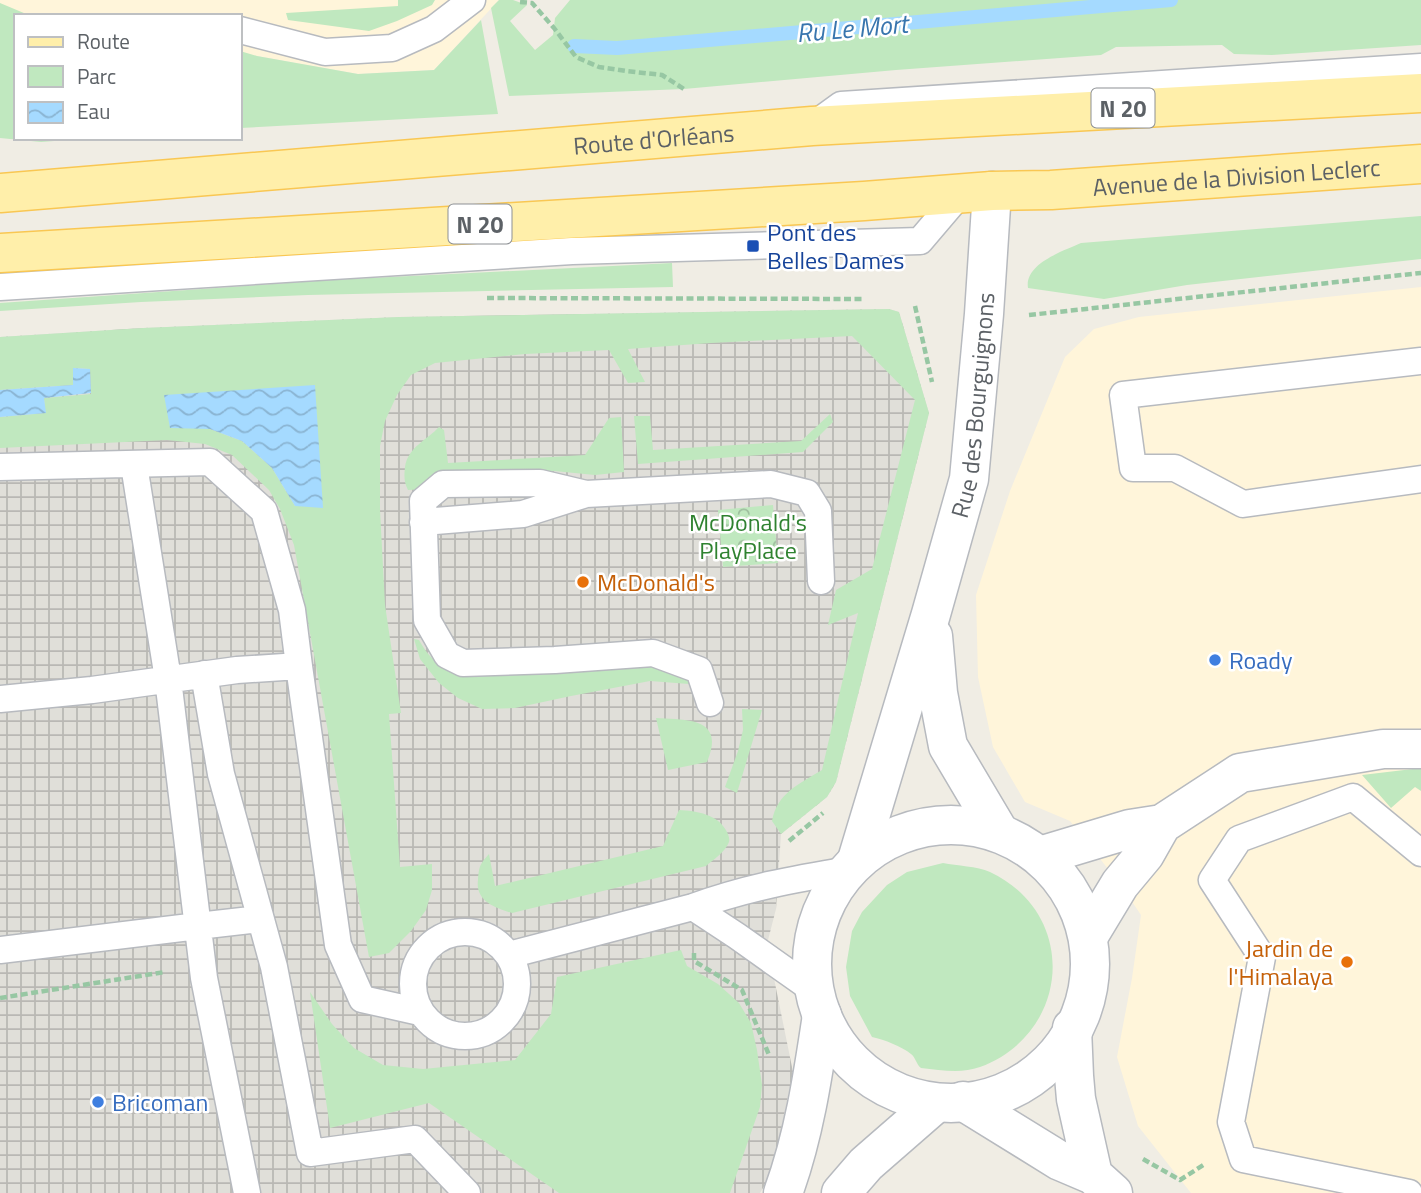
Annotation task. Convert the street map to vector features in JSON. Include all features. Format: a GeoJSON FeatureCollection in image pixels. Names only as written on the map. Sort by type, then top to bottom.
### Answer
{"type":"FeatureCollection","features":[{"type":"Feature","properties":{"kind":"main road","name":"Route d'Orléans"},"geometry":{"type":"LineString","coordinates":[[0,193],[812,126],[1421,93]]}},
{"type":"Feature","properties":{"kind":"main road","name":"Avenue de la Division Leclerc"},"geometry":{"type":"LineString","coordinates":[[976,193],[1421,164]]}},
{"type":"Feature","properties":{"kind":"main road"},"geometry":{"type":"LineString","coordinates":[[0,167],[69,189]]}},
{"type":"Feature","properties":{"kind":"main road","name":"N 20"},"geometry":{"type":"LineString","coordinates":[[0,253],[976,193]]}},
{"type":"Feature","properties":{"kind":"street","name":"Rue des Bourguignons"},"geometry":{"type":"LineString","coordinates":[[853,865],[931,614],[969,479],[984,314],[976,193]]}},
{"type":"Feature","properties":{"kind":"street","name":"Rue des Bourguignons"},"geometry":{"type":"LineString","coordinates":[[931,614],[938,693],[948,746],[999,832]]}},
{"type":"Feature","properties":{"kind":"street"},"geometry":{"type":"LineString","coordinates":[[1040,856],[1130,829],[1162,824],[1240,773],[1383,749],[1421,749]]}},
{"type":"Feature","properties":{"kind":"street"},"geometry":{"type":"LineString","coordinates":[[956,824],[999,832],[1040,856],[1059,875],[1070,892],[1083,918],[1087,937],[1090,966],[1085,1003],[1063,1046],[1027,1081],[982,1100],[949,1102],[889,1089],[866,1074],[833,1038],[818,1004],[812,977],[816,929],[827,898],[853,865],[906,831],[956,824]]}},
{"type":"Feature","properties":{"kind":"street"},"geometry":{"type":"LineString","coordinates":[[1087,937],[1120,884],[1145,854],[1162,824]]}},
{"type":"Feature","properties":{"kind":"street"},"geometry":{"type":"LineString","coordinates":[[783,1193],[811,1087],[818,1004]]}},
{"type":"Feature","properties":{"kind":"street"},"geometry":{"type":"LineString","coordinates":[[1072,1028],[1076,1099],[1103,1184]]}},
{"type":"Feature","properties":{"kind":"street"},"geometry":{"type":"LineString","coordinates":[[949,1102],[1103,1184]]}},
{"type":"Feature","properties":{"kind":"street"},"geometry":{"type":"LineString","coordinates":[[841,1193],[866,1164],[949,1102]]}},
{"type":"Feature","properties":{"kind":"lane"},"geometry":{"type":"LineString","coordinates":[[242,31],[325,52],[392,48],[434,29],[472,0]]}},
{"type":"Feature","properties":{"kind":"lane"},"geometry":{"type":"LineString","coordinates":[[812,126],[841,105],[1421,67]]}},
{"type":"Feature","properties":{"kind":"lane"},"geometry":{"type":"LineString","coordinates":[[0,287],[572,251],[920,240],[976,193]]}},
{"type":"Feature","properties":{"kind":"lane"},"geometry":{"type":"LineString","coordinates":[[1421,361],[1123,395],[1133,468],[1175,468],[1242,504],[1421,479]]}},
{"type":"Feature","properties":{"kind":"lane"},"geometry":{"type":"LineString","coordinates":[[0,467],[209,462],[264,511],[292,610],[338,945],[362,999],[421,1012]]}},
{"type":"Feature","properties":{"kind":"lane"},"geometry":{"type":"LineString","coordinates":[[134,465],[168,680],[203,966],[247,1193]]}},
{"type":"Feature","properties":{"kind":"lane"},"geometry":{"type":"LineString","coordinates":[[586,494],[540,482],[443,484],[423,501],[426,620],[447,655],[463,663],[653,653],[699,670],[710,703]]}},
{"type":"Feature","properties":{"kind":"lane"},"geometry":{"type":"LineString","coordinates":[[423,522],[523,514],[586,494],[771,484],[807,493],[818,511],[821,582]]}},
{"type":"Feature","properties":{"kind":"lane"},"geometry":{"type":"LineString","coordinates":[[0,699],[92,690],[237,670],[299,666]]}},
{"type":"Feature","properties":{"kind":"lane"},"geometry":{"type":"LineString","coordinates":[[204,674],[221,774],[274,967],[310,1153],[415,1139],[467,1193]]}},
{"type":"Feature","properties":{"kind":"lane"},"geometry":{"type":"LineString","coordinates":[[1409,1193],[1243,1159],[1231,1122],[1262,957],[1212,880],[1238,839],[1353,797],[1421,853]]}},
{"type":"Feature","properties":{"kind":"lane"},"geometry":{"type":"LineString","coordinates":[[509,955],[766,885],[853,865]]}},
{"type":"Feature","properties":{"kind":"lane"},"geometry":{"type":"LineString","coordinates":[[693,907],[737,936],[818,1004]]}},
{"type":"Feature","properties":{"kind":"lane"},"geometry":{"type":"LineString","coordinates":[[0,950],[260,919]]}},
{"type":"Feature","properties":{"kind":"lane"},"geometry":{"type":"LineString","coordinates":[[469,931],[498,943],[509,955],[517,986],[506,1016],[494,1028],[461,1036],[445,1032],[432,1024],[421,1012],[412,980],[416,964],[425,950],[437,939],[469,931]]}},
{"type":"Feature","properties":{"kind":"path"},"geometry":{"type":"LineString","coordinates":[[520,2],[532,3],[576,57],[599,66],[662,75],[684,89]]}},
{"type":"Feature","properties":{"kind":"path"},"geometry":{"type":"LineString","coordinates":[[1024,315],[1421,273]]}},
{"type":"Feature","properties":{"kind":"path"},"geometry":{"type":"LineString","coordinates":[[485,298],[864,299]]}},
{"type":"Feature","properties":{"kind":"path"},"geometry":{"type":"LineString","coordinates":[[915,306],[934,392]]}},
{"type":"Feature","properties":{"kind":"path"},"geometry":{"type":"LineString","coordinates":[[783,846],[833,805]]}},
{"type":"Feature","properties":{"kind":"path"},"geometry":{"type":"LineString","coordinates":[[693,907],[694,961],[742,990],[773,1066]]}},
{"type":"Feature","properties":{"kind":"path"},"geometry":{"type":"LineString","coordinates":[[0,999],[203,966]]}},
{"type":"Feature","properties":{"kind":"path"},"geometry":{"type":"LineString","coordinates":[[1103,1184],[1128,1150],[1180,1180],[1238,1143]]}},
{"type":"Feature","properties":{"kind":"shaded area"},"geometry":{"type":"Polygon","coordinates":[[[0,0],[499,0],[434,70],[358,74],[257,56],[242,90],[242,14],[14,14],[0,110],[0,0]]]}},
{"type":"Feature","properties":{"kind":"shaded area"},"geometry":{"type":"Polygon","coordinates":[[[1421,287],[1421,1193],[1191,1193],[1138,1126],[1117,1057],[1141,915],[1070,821],[1025,802],[993,747],[978,677],[976,595],[1010,491],[1065,357],[1094,329],[1139,317],[1421,287]]]}},
{"type":"Feature","properties":{"kind":"shaded area"},"geometry":{"type":"Polygon","coordinates":[[[889,309],[899,312],[929,413],[836,782],[827,797],[781,834],[776,909],[767,944],[793,1072],[772,1173],[760,1193],[0,1193],[0,337],[399,317],[889,309]]]}},
{"type":"Feature","properties":{"kind":"green space"},"geometry":{"type":"Polygon","coordinates":[[[398,0],[435,0],[432,5],[369,31],[288,20],[286,13],[398,6],[398,0]]]}},
{"type":"Feature","properties":{"kind":"green space"},"geometry":{"type":"Polygon","coordinates":[[[499,0],[513,0],[527,5],[510,21],[535,50],[553,35],[555,18],[570,0],[1421,0],[1421,45],[1272,55],[1234,54],[1222,45],[1116,47],[1101,55],[684,89],[509,96],[491,8],[499,0]]]}},
{"type":"Feature","properties":{"kind":"green space"},"geometry":{"type":"Polygon","coordinates":[[[0,3],[26,14],[14,14],[14,139],[0,138],[0,3]]]}},
{"type":"Feature","properties":{"kind":"green space"},"geometry":{"type":"Polygon","coordinates":[[[481,20],[498,114],[242,128],[242,52],[358,74],[434,70],[481,20]]]}},
{"type":"Feature","properties":{"kind":"green space"},"geometry":{"type":"Polygon","coordinates":[[[20,140],[68,140],[41,142],[20,140]]]}},
{"type":"Feature","properties":{"kind":"green space"},"geometry":{"type":"Polygon","coordinates":[[[1421,216],[1421,259],[1187,285],[1104,299],[1028,288],[1028,280],[1038,265],[1081,243],[1421,216]]]}},
{"type":"Feature","properties":{"kind":"green space"},"geometry":{"type":"Polygon","coordinates":[[[672,263],[673,287],[308,295],[0,311],[0,303],[331,280],[672,263]]]}},
{"type":"Feature","properties":{"kind":"green space"},"geometry":{"type":"Polygon","coordinates":[[[889,309],[899,312],[929,413],[836,782],[827,797],[781,834],[772,821],[784,796],[822,770],[858,613],[828,625],[836,590],[872,569],[915,400],[852,336],[628,349],[645,382],[628,383],[609,350],[525,354],[435,363],[411,375],[397,395],[385,421],[380,446],[385,605],[401,713],[389,714],[400,867],[432,864],[432,890],[426,910],[411,931],[389,953],[369,957],[294,545],[280,509],[269,490],[232,455],[205,444],[167,440],[0,448],[0,417],[45,413],[44,398],[91,394],[90,369],[74,368],[74,385],[0,390],[0,337],[399,317],[889,309]],[[315,385],[210,429],[242,441],[272,468],[295,506],[315,385]]]}},
{"type":"Feature","properties":{"kind":"green space"},"geometry":{"type":"Polygon","coordinates":[[[830,414],[833,422],[803,452],[638,464],[634,416],[650,416],[653,450],[801,441],[830,414]]]}},
{"type":"Feature","properties":{"kind":"green space"},"geometry":{"type":"Polygon","coordinates":[[[621,417],[624,472],[595,475],[554,471],[459,478],[426,489],[408,490],[406,484],[405,467],[410,454],[439,427],[444,430],[448,463],[585,455],[609,418],[621,417]]]}},
{"type":"Feature","properties":{"kind":"green space","name":"McDonald's PlayPlace"},"geometry":{"type":"Polygon","coordinates":[[[773,505],[778,563],[723,567],[718,510],[773,505]]]}},
{"type":"Feature","properties":{"kind":"green space"},"geometry":{"type":"Polygon","coordinates":[[[414,639],[419,640],[436,661],[460,674],[637,664],[660,666],[690,676],[689,684],[650,681],[515,708],[482,709],[458,698],[439,683],[420,659],[414,639]]]}},
{"type":"Feature","properties":{"kind":"green space"},"geometry":{"type":"Polygon","coordinates":[[[742,709],[762,710],[737,793],[725,787],[743,730],[742,709]]]}},
{"type":"Feature","properties":{"kind":"green space"},"geometry":{"type":"Polygon","coordinates":[[[656,718],[691,721],[707,729],[712,747],[707,762],[668,770],[656,718]]]}},
{"type":"Feature","properties":{"kind":"green space"},"geometry":{"type":"Polygon","coordinates":[[[1421,768],[1421,791],[1415,787],[1391,808],[1362,775],[1421,768]]]}},
{"type":"Feature","properties":{"kind":"green space"},"geometry":{"type":"Polygon","coordinates":[[[679,810],[713,817],[727,832],[727,845],[706,866],[512,913],[488,903],[480,893],[478,875],[489,854],[495,886],[663,846],[679,810]]]}},
{"type":"Feature","properties":{"kind":"green space"},"geometry":{"type":"Polygon","coordinates":[[[943,863],[985,870],[1019,891],[1039,915],[1050,943],[1052,973],[1047,1001],[1032,1028],[1010,1051],[980,1067],[966,1070],[921,1068],[907,1051],[872,1037],[850,996],[846,967],[852,931],[862,912],[887,885],[907,872],[943,863]]]}},
{"type":"Feature","properties":{"kind":"green space"},"geometry":{"type":"Polygon","coordinates":[[[681,950],[687,966],[718,984],[739,1003],[751,1023],[757,1050],[762,1085],[760,1107],[730,1193],[559,1193],[429,1103],[330,1128],[310,992],[332,1024],[354,1048],[383,1065],[423,1069],[515,1060],[551,1014],[557,977],[681,950]]]}},
{"type":"Feature","properties":{"kind":"water"},"geometry":{"type":"Polygon","coordinates":[[[73,368],[90,369],[91,393],[44,398],[46,413],[0,417],[0,390],[73,385],[73,368]]]}},
{"type":"Feature","properties":{"kind":"water"},"geometry":{"type":"Polygon","coordinates":[[[315,385],[323,508],[295,506],[272,468],[242,441],[210,429],[170,428],[164,395],[315,385]]]}},
{"type":"Feature","properties":{"kind":"waterway","name":"Ru Le Mort"},"geometry":{"type":"LineString","coordinates":[[574,46],[617,48],[1171,0]]}},
{"type":"Feature","properties":{"kind":"place","name":"Pont des Belles Dames"},"geometry":{"type":"Point","coordinates":[753,246]}},
{"type":"Feature","properties":{"kind":"place","name":"McDonald's"},"geometry":{"type":"Point","coordinates":[583,582]}},
{"type":"Feature","properties":{"kind":"place","name":"Roady"},"geometry":{"type":"Point","coordinates":[1215,660]}},
{"type":"Feature","properties":{"kind":"place","name":"Jardin de l'Himalaya"},"geometry":{"type":"Point","coordinates":[1347,962]}},
{"type":"Feature","properties":{"kind":"place","name":"Bricoman"},"geometry":{"type":"Point","coordinates":[98,1102]}}]}
